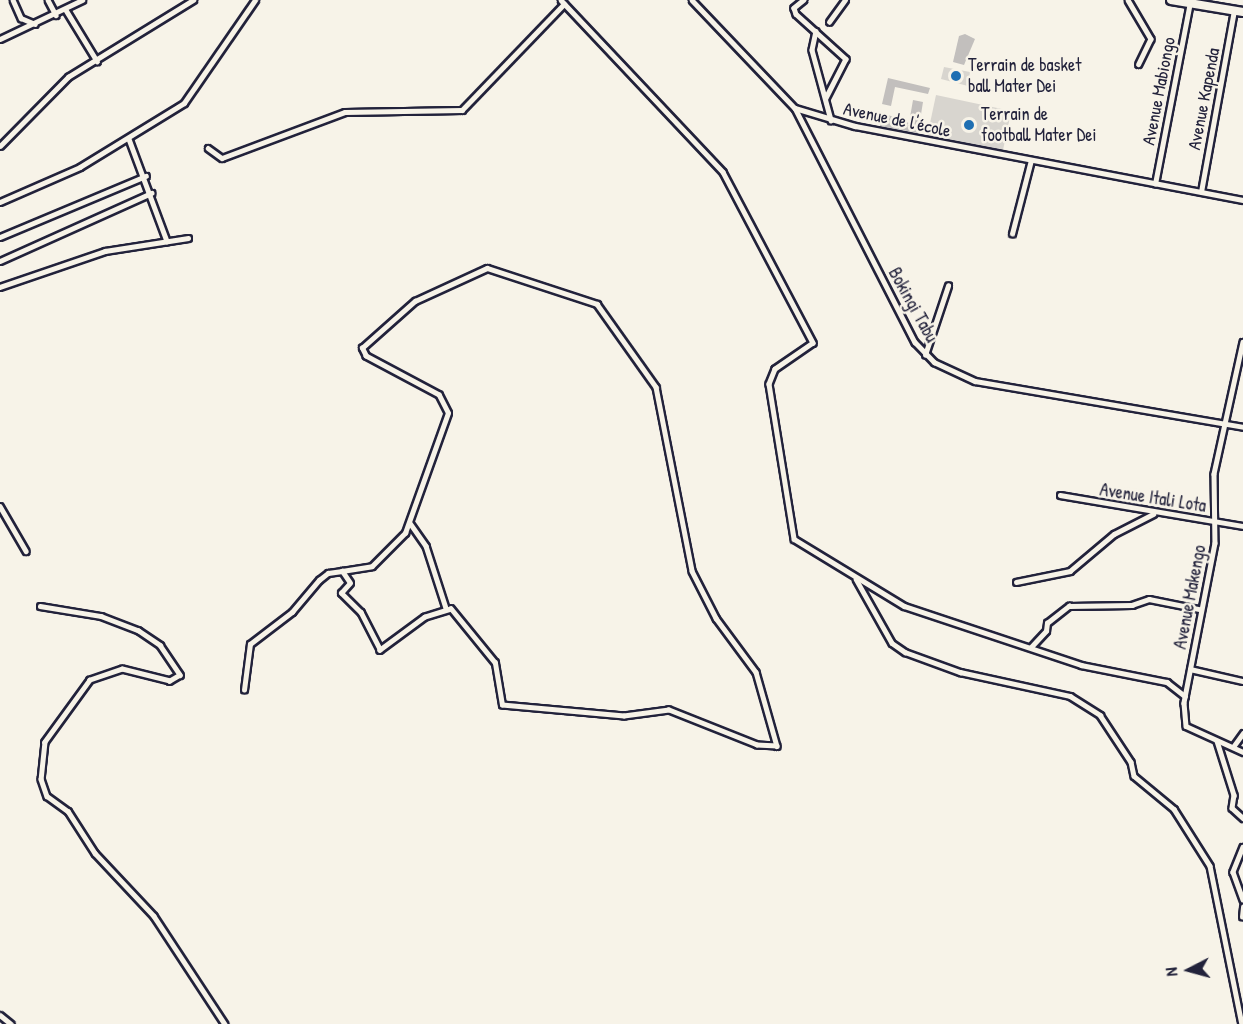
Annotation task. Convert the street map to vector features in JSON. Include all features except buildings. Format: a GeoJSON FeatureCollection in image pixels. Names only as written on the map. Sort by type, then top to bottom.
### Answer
{"type":"FeatureCollection","features":[{"type":"Feature","properties":{"kind":"highway"},"geometry":{"type":"LineString","coordinates":[[1171,0],[1239,12]]}},
{"type":"Feature","properties":{"kind":"street"},"geometry":{"type":"LineString","coordinates":[[13,0],[21,18],[35,24]]}},
{"type":"Feature","properties":{"kind":"street"},"geometry":{"type":"LineString","coordinates":[[48,0],[56,15]]}},
{"type":"Feature","properties":{"kind":"street"},"geometry":{"type":"LineString","coordinates":[[0,39],[56,15],[82,0]]}},
{"type":"Feature","properties":{"kind":"street"},"geometry":{"type":"LineString","coordinates":[[0,146],[68,77],[193,0]]}},
{"type":"Feature","properties":{"kind":"street"},"geometry":{"type":"LineString","coordinates":[[0,202],[129,139],[184,103],[255,0]]}},
{"type":"Feature","properties":{"kind":"street","name":"Bokingi Tabu"},"geometry":{"type":"LineString","coordinates":[[692,0],[795,108],[925,355],[953,375],[975,381],[1243,427]]}},
{"type":"Feature","properties":{"kind":"street"},"geometry":{"type":"LineString","coordinates":[[804,0],[795,12],[846,59],[826,98]]}},
{"type":"Feature","properties":{"kind":"street"},"geometry":{"type":"LineString","coordinates":[[829,22],[845,0]]}},
{"type":"Feature","properties":{"kind":"street"},"geometry":{"type":"LineString","coordinates":[[1128,0],[1151,39],[1139,64]]}},
{"type":"Feature","properties":{"kind":"street"},"geometry":{"type":"LineString","coordinates":[[208,148],[222,158],[345,112],[462,110],[562,2],[723,172],[813,343],[770,376],[791,533],[855,577],[904,606],[1081,665],[1155,678],[1176,686],[1185,696]]}},
{"type":"Feature","properties":{"kind":"street","name":"Avenue Mabiongo"},"geometry":{"type":"LineString","coordinates":[[1155,184],[1190,3]]}},
{"type":"Feature","properties":{"kind":"street"},"geometry":{"type":"LineString","coordinates":[[66,10],[97,61]]}},
{"type":"Feature","properties":{"kind":"street","name":"Avenue Kapenda"},"geometry":{"type":"LineString","coordinates":[[1200,192],[1239,12]]}},
{"type":"Feature","properties":{"kind":"street"},"geometry":{"type":"LineString","coordinates":[[816,32],[812,50],[831,120]]}},
{"type":"Feature","properties":{"kind":"street","name":"Avenue de l'école"},"geometry":{"type":"LineString","coordinates":[[795,108],[831,120],[1243,200]]}},
{"type":"Feature","properties":{"kind":"street"},"geometry":{"type":"LineString","coordinates":[[129,139],[146,176],[167,241]]}},
{"type":"Feature","properties":{"kind":"street"},"geometry":{"type":"LineString","coordinates":[[1012,234],[1031,160]]}},
{"type":"Feature","properties":{"kind":"street"},"geometry":{"type":"LineString","coordinates":[[0,237],[146,176]]}},
{"type":"Feature","properties":{"kind":"street"},"geometry":{"type":"LineString","coordinates":[[0,261],[152,193]]}},
{"type":"Feature","properties":{"kind":"street"},"geometry":{"type":"LineString","coordinates":[[0,287],[105,251],[188,238]]}},
{"type":"Feature","properties":{"kind":"street"},"geometry":{"type":"LineString","coordinates":[[244,690],[250,644],[292,612],[319,580],[342,571],[376,564],[410,523],[448,405],[363,354],[371,336],[415,302],[482,268],[597,304],[656,387],[692,571],[716,618],[755,671],[777,746],[759,746],[669,710],[624,716],[502,705],[495,663],[446,608],[426,546],[410,523]]}},
{"type":"Feature","properties":{"kind":"street"},"geometry":{"type":"LineString","coordinates":[[925,355],[948,286]]}},
{"type":"Feature","properties":{"kind":"street","name":"Avenue Makengo"},"geometry":{"type":"LineString","coordinates":[[1243,342],[1214,474],[1211,520],[1215,543],[1199,609],[1185,696],[1185,725],[1243,752]]}},
{"type":"Feature","properties":{"kind":"street","name":"Avenue Itali Lota"},"geometry":{"type":"LineString","coordinates":[[1060,495],[1153,514],[1243,526]]}},
{"type":"Feature","properties":{"kind":"street"},"geometry":{"type":"LineString","coordinates":[[0,506],[26,551]]}},
{"type":"Feature","properties":{"kind":"street"},"geometry":{"type":"LineString","coordinates":[[1016,582],[1070,572],[1114,534],[1153,514]]}},
{"type":"Feature","properties":{"kind":"street"},"geometry":{"type":"LineString","coordinates":[[342,571],[350,583],[341,593],[361,613],[380,650],[446,608]]}},
{"type":"Feature","properties":{"kind":"street"},"geometry":{"type":"LineString","coordinates":[[855,577],[892,643],[905,652],[960,672],[1073,697],[1100,715],[1131,762],[1135,777],[1174,809],[1210,866],[1242,1024]]}},
{"type":"Feature","properties":{"kind":"street"},"geometry":{"type":"LineString","coordinates":[[1031,647],[1046,631],[1047,623],[1069,606],[1132,605],[1149,599],[1199,609]]}},
{"type":"Feature","properties":{"kind":"street"},"geometry":{"type":"LineString","coordinates":[[40,606],[101,616],[138,630],[160,645],[180,675],[170,681],[122,669],[90,680],[45,742],[41,779],[47,796],[68,811],[95,853],[154,916],[225,1024]]}},
{"type":"Feature","properties":{"kind":"street"},"geometry":{"type":"LineString","coordinates":[[1190,669],[1243,681]]}},
{"type":"Feature","properties":{"kind":"street"},"geometry":{"type":"LineString","coordinates":[[1233,747],[1243,733]]}},
{"type":"Feature","properties":{"kind":"street"},"geometry":{"type":"LineString","coordinates":[[1217,741],[1234,795],[1232,808],[1243,818]]}},
{"type":"Feature","properties":{"kind":"street"},"geometry":{"type":"LineString","coordinates":[[1243,847],[1233,872],[1243,899]]}},
{"type":"Feature","properties":{"kind":"street"},"geometry":{"type":"LineString","coordinates":[[1242,917],[1243,908]]}},
{"type":"Feature","properties":{"kind":"street"},"geometry":{"type":"LineString","coordinates":[[0,1015],[11,1024]]}},
{"type":"Feature","properties":{"kind":"shaded area","name":"Terrain de basket ball Mater Dei"},"geometry":{"type":"Polygon","coordinates":[[[944,67],[970,72],[968,86],[941,79],[944,67]]]}},
{"type":"Feature","properties":{"kind":"shaded area","name":"Terrain de football Mater Dei"},"geometry":{"type":"Polygon","coordinates":[[[936,95],[1011,111],[1002,155],[927,139],[936,95]]]}},
{"type":"Feature","properties":{"kind":"place","name":"Terrain de basket ball Mater Dei"},"geometry":{"type":"Point","coordinates":[956,76]}},
{"type":"Feature","properties":{"kind":"place","name":"Terrain de football Mater Dei"},"geometry":{"type":"Point","coordinates":[969,125]}}]}
